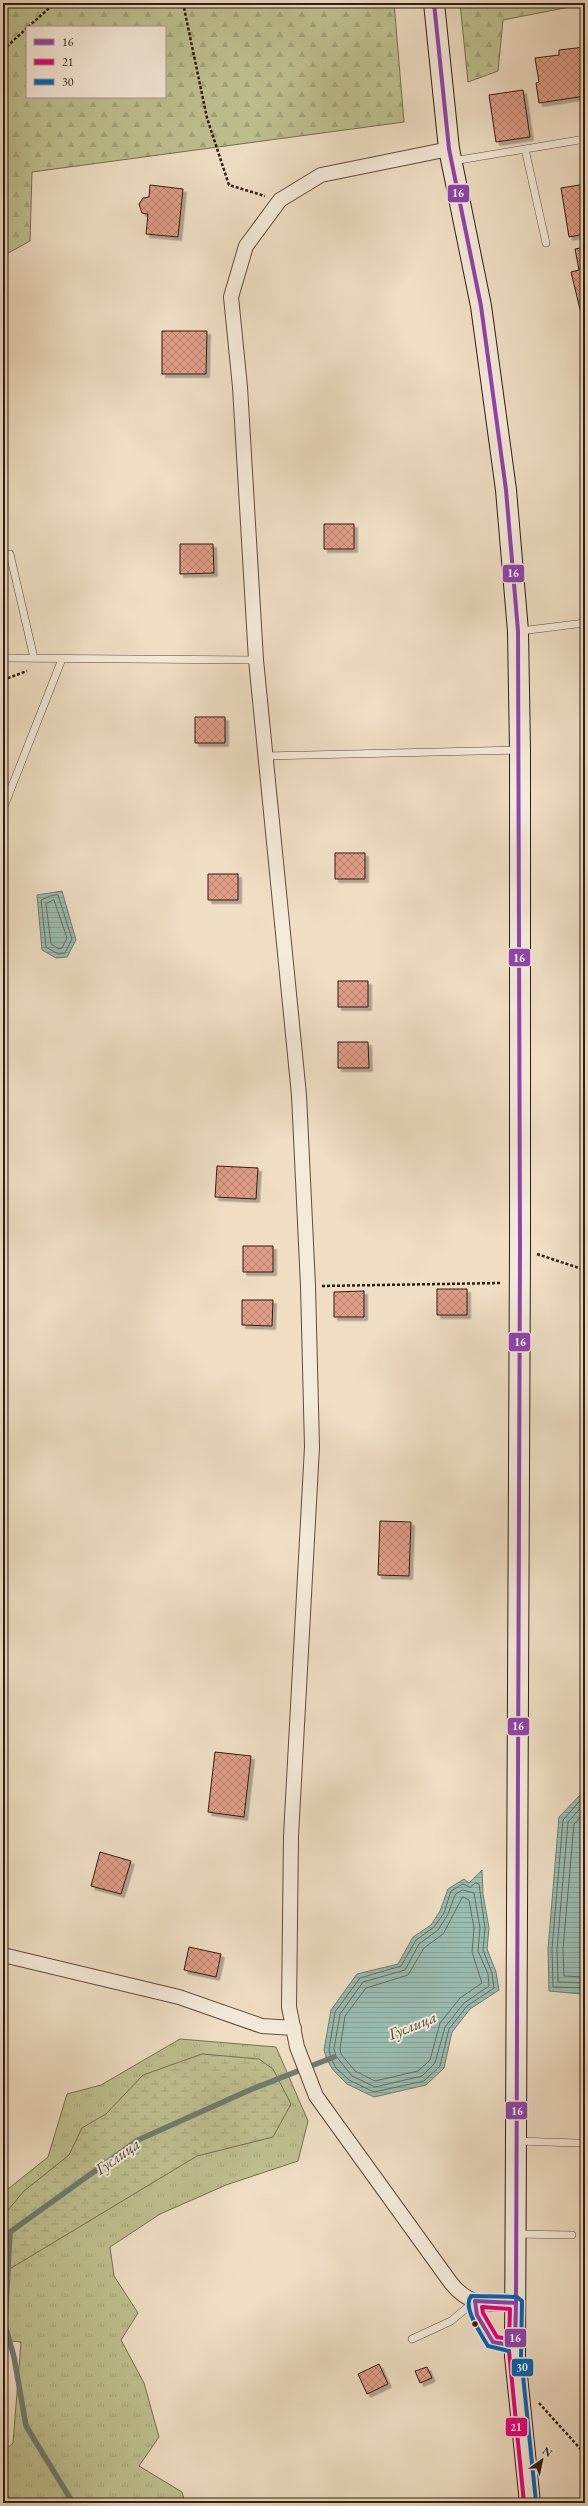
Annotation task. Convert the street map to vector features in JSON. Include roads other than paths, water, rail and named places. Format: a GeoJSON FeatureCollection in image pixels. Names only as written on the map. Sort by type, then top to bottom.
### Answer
{"type":"FeatureCollection","features":[{"type":"Feature","properties":{"kind":"main road"},"geometry":{"type":"LineString","coordinates":[[434,3],[450,155],[481,306],[506,490],[518,631],[520,750],[520,1282],[515,2346],[530,2503]]}},
{"type":"Feature","properties":{"kind":"street"},"geometry":{"type":"LineString","coordinates":[[450,155],[321,175],[280,200],[246,246],[231,297],[240,387],[256,660],[299,1095],[308,1286],[312,1447],[291,1836],[289,2007],[297,2047],[316,2096],[451,2283],[461,2295],[475,2301],[516,2303]]}},
{"type":"Feature","properties":{"kind":"street"},"geometry":{"type":"LineString","coordinates":[[3,1955],[179,1997],[262,2026],[294,2028]]}},
{"type":"Feature","properties":{"kind":"lane"},"geometry":{"type":"LineString","coordinates":[[450,155],[525,149],[585,139]]}},
{"type":"Feature","properties":{"kind":"lane"},"geometry":{"type":"LineString","coordinates":[[525,149],[546,243]]}},
{"type":"Feature","properties":{"kind":"lane"},"geometry":{"type":"LineString","coordinates":[[10,554],[34,658]]}},
{"type":"Feature","properties":{"kind":"lane"},"geometry":{"type":"LineString","coordinates":[[518,631],[585,623]]}},
{"type":"Feature","properties":{"kind":"lane"},"geometry":{"type":"LineString","coordinates":[[3,658],[256,660]]}},
{"type":"Feature","properties":{"kind":"lane"},"geometry":{"type":"LineString","coordinates":[[3,809],[62,659]]}},
{"type":"Feature","properties":{"kind":"lane"},"geometry":{"type":"LineString","coordinates":[[265,756],[520,750]]}},
{"type":"Feature","properties":{"kind":"lane"},"geometry":{"type":"LineString","coordinates":[[516,2141],[578,2143]]}},
{"type":"Feature","properties":{"kind":"lane"},"geometry":{"type":"LineString","coordinates":[[516,2234],[572,2235]]}},
{"type":"Feature","properties":{"kind":"lane"},"geometry":{"type":"LineString","coordinates":[[412,2339],[451,2321],[475,2301]]}},
{"type":"Feature","properties":{"kind":"lane"},"geometry":{"type":"LineString","coordinates":[[475,2301],[477,2315],[493,2342],[515,2346]]}},
{"type":"Feature","properties":{"kind":"water"},"geometry":{"type":"Polygon","coordinates":[[[62,891],[76,940],[67,957],[56,958],[42,950],[37,895],[62,891]]]}},
{"type":"Feature","properties":{"kind":"water"},"geometry":{"type":"Polygon","coordinates":[[[585,1790],[585,1991],[581,1994],[549,1991],[548,1949],[559,1817],[585,1790]]]}},
{"type":"Feature","properties":{"kind":"water"},"geometry":{"type":"Polygon","coordinates":[[[482,1870],[483,1894],[489,1928],[487,1949],[496,1972],[499,1990],[470,2009],[452,2032],[444,2068],[426,2085],[374,2097],[347,2084],[333,2070],[327,2060],[324,2050],[331,2010],[357,1974],[398,1964],[413,1937],[431,1925],[440,1911],[448,1889],[464,1879],[469,1883],[482,1870]]]}},
{"type":"Feature","properties":{"kind":"waterway","name":"Гуслица"},"geometry":{"type":"LineString","coordinates":[[73,2503],[26,2426],[14,2357],[5,2325],[10,2232],[138,2140],[252,2089],[334,2057]]}}]}
